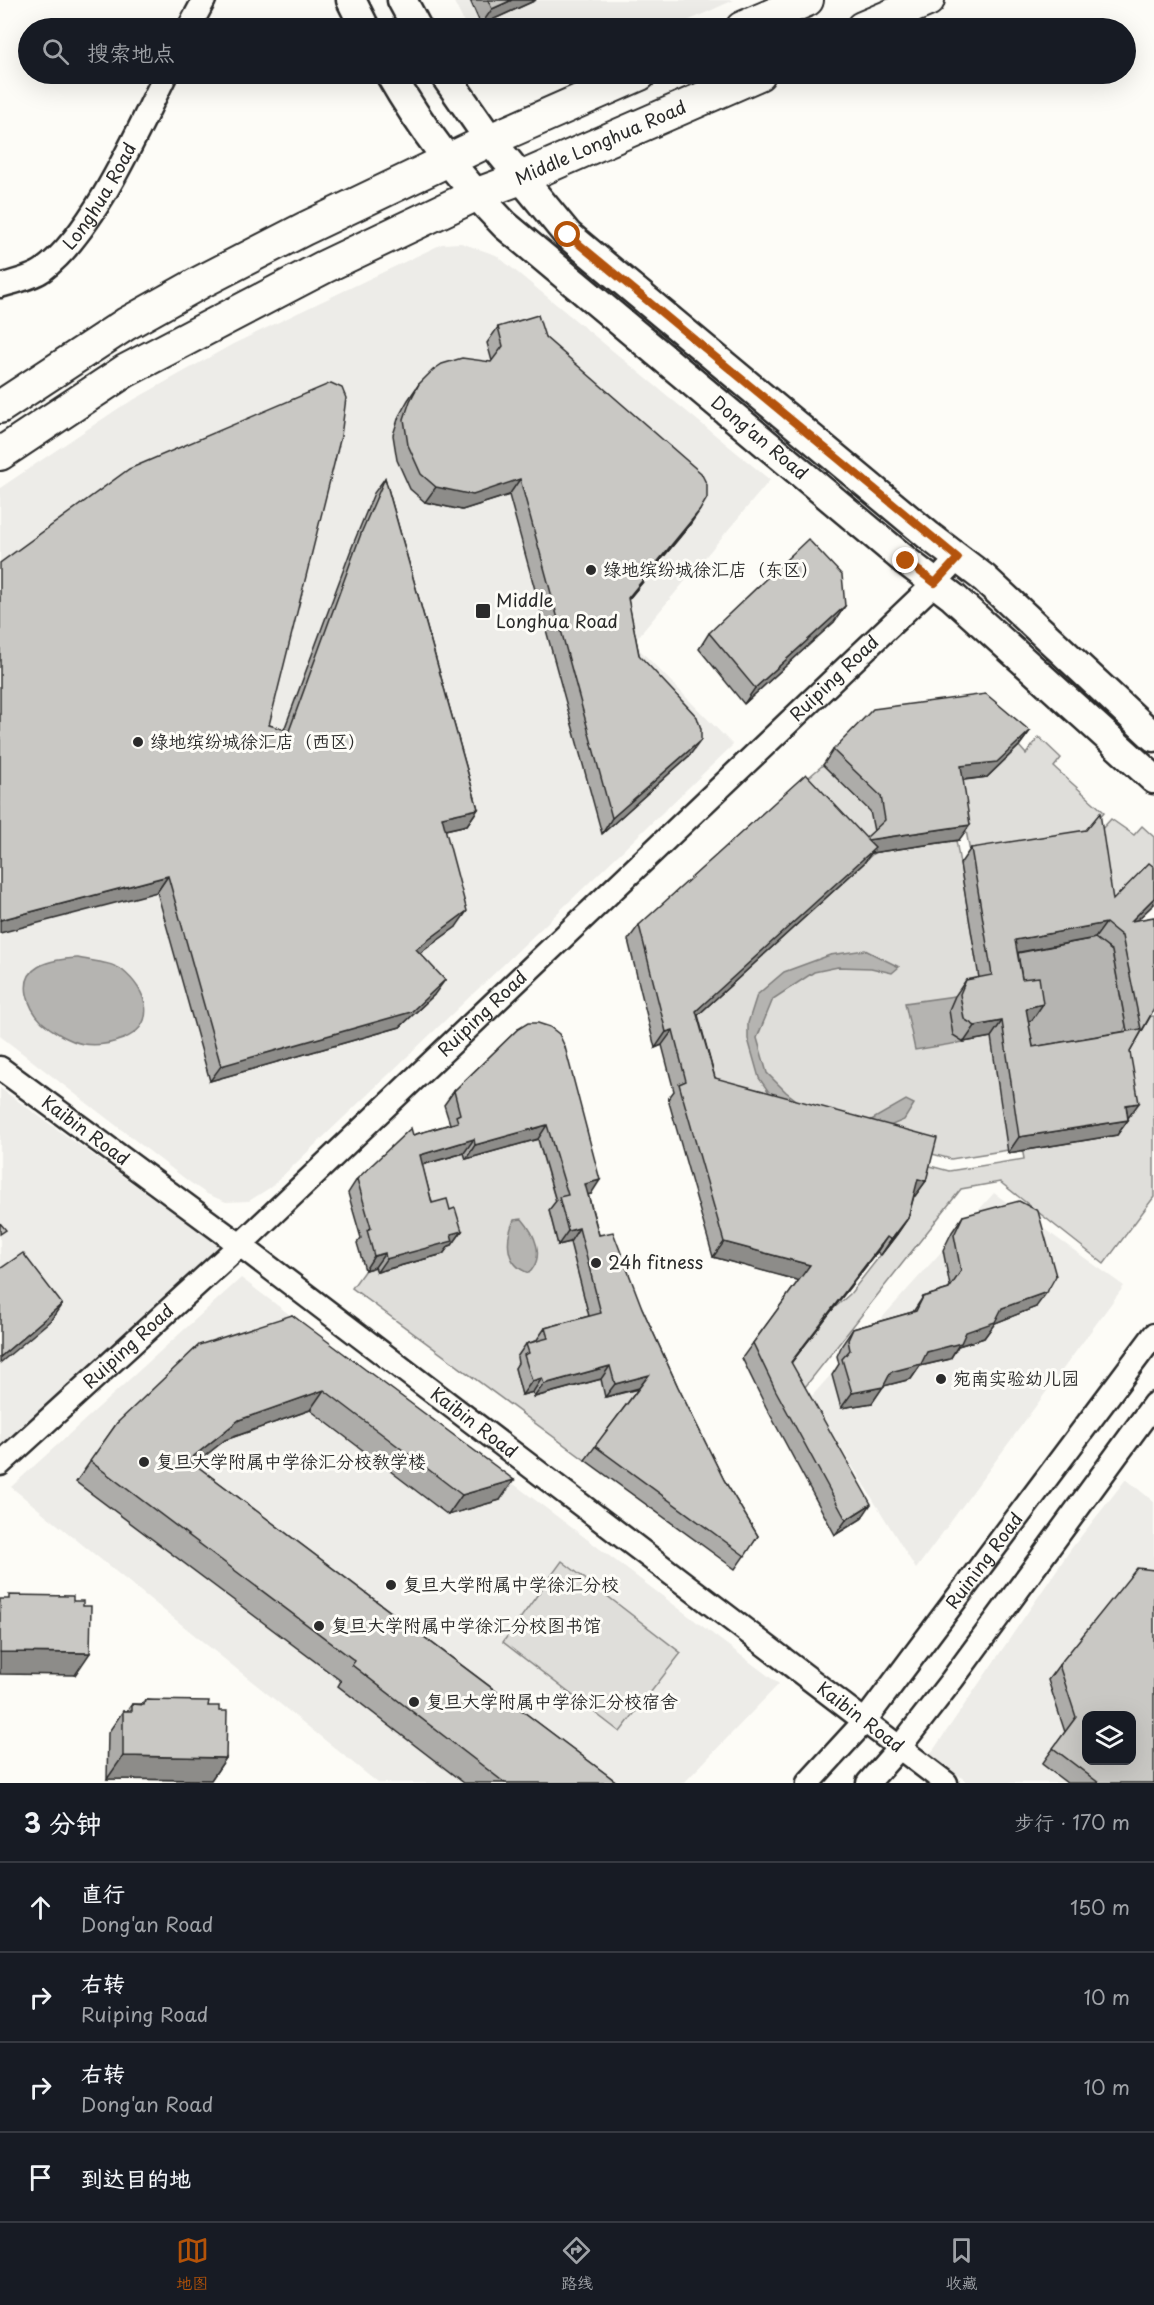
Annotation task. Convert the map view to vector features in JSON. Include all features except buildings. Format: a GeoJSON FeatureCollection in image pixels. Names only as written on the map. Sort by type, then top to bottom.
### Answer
{"type":"FeatureCollection","features":[{"type":"Feature","properties":{"kind":"main road"},"geometry":{"type":"LineString","coordinates":[[765,18],[807,0]]}},
{"type":"Feature","properties":{"kind":"main road"},"geometry":{"type":"LineString","coordinates":[[886,18],[928,0]]}},
{"type":"Feature","properties":{"kind":"main road"},"geometry":{"type":"LineString","coordinates":[[0,407],[126,324],[201,282],[304,229],[490,140],[617,84]]}},
{"type":"Feature","properties":{"kind":"main road","name":"Middle Longhua Road"},"geometry":{"type":"LineString","coordinates":[[0,454],[125,371],[324,267],[476,195],[521,178],[736,84]]}},
{"type":"Feature","properties":{"kind":"street"},"geometry":{"type":"LineString","coordinates":[[194,18],[204,0]]}},
{"type":"Feature","properties":{"kind":"street"},"geometry":{"type":"LineString","coordinates":[[351,0],[360,18]]}},
{"type":"Feature","properties":{"kind":"street"},"geometry":{"type":"LineString","coordinates":[[402,0],[412,18]]}},
{"type":"Feature","properties":{"kind":"street","name":"Longhua Road"},"geometry":{"type":"LineString","coordinates":[[0,286],[41,271],[73,242],[111,181],[161,84]]}},
{"type":"Feature","properties":{"kind":"street","name":"Dong'an Road"},"geometry":{"type":"LineString","coordinates":[[396,84],[406,103],[447,161],[476,195],[535,251],[897,553],[953,597],[1154,779]]}},
{"type":"Feature","properties":{"kind":"street","name":"Dong'an Road"},"geometry":{"type":"LineString","coordinates":[[451,84],[490,140],[568,235],[984,578],[1154,736]]}},
{"type":"Feature","properties":{"kind":"street","name":"Ruiping Road"},"geometry":{"type":"LineString","coordinates":[[0,1464],[240,1245],[935,583],[958,558]]}},
{"type":"Feature","properties":{"kind":"street","name":"Kaibin Road"},"geometry":{"type":"LineString","coordinates":[[0,1068],[240,1245],[946,1783]]}},
{"type":"Feature","properties":{"kind":"street","name":"Ruining Road"},"geometry":{"type":"LineString","coordinates":[[808,1783],[864,1722],[1154,1335]]}},
{"type":"Feature","properties":{"kind":"street"},"geometry":{"type":"LineString","coordinates":[[868,1783],[900,1749],[1154,1404]]}},
{"type":"Feature","properties":{"kind":"shaded area"},"geometry":{"type":"Polygon","coordinates":[[[453,0],[734,0],[694,18],[462,18],[453,0]]]}},
{"type":"Feature","properties":{"kind":"shaded area"},"geometry":{"type":"Polygon","coordinates":[[[461,243],[496,255],[770,480],[633,643],[733,745],[271,1187],[249,1201],[226,1202],[207,1194],[188,1181],[0,1036],[0,488],[119,408],[233,344],[442,244],[461,243]]]}},
{"type":"Feature","properties":{"kind":"shaded area"},"geometry":{"type":"Polygon","coordinates":[[[1039,737],[1061,758],[1054,767],[1104,812],[1078,842],[974,874],[965,825],[951,782],[987,777],[1019,746],[1026,754],[1039,737]]]}},
{"type":"Feature","properties":{"kind":"shaded area"},"geometry":{"type":"Polygon","coordinates":[[[823,765],[859,800],[868,799],[903,805],[829,879],[795,789],[823,765]]]}},
{"type":"Feature","properties":{"kind":"shaded area"},"geometry":{"type":"Polygon","coordinates":[[[1111,819],[1134,835],[1142,826],[1154,837],[1154,891],[1102,915],[1091,841],[1111,819]]]}},
{"type":"Feature","properties":{"kind":"shaded area"},"geometry":{"type":"Polygon","coordinates":[[[956,840],[976,959],[1003,1034],[1008,1150],[951,1159],[705,1094],[686,1026],[875,852],[956,840]]]}},
{"type":"Feature","properties":{"kind":"shaded area"},"geometry":{"type":"Polygon","coordinates":[[[1095,938],[1112,951],[1126,1026],[1115,1047],[1022,1062],[1004,955],[1095,938]]]}},
{"type":"Feature","properties":{"kind":"shaded area"},"geometry":{"type":"Polygon","coordinates":[[[865,950],[899,967],[892,973],[871,968],[838,967],[814,972],[773,999],[757,1038],[767,1073],[808,1109],[837,1120],[868,1122],[906,1100],[914,1104],[904,1120],[860,1135],[815,1123],[796,1114],[773,1098],[759,1078],[748,1039],[748,1023],[757,995],[784,972],[830,955],[865,950]]]}},
{"type":"Feature","properties":{"kind":"shaded area"},"geometry":{"type":"Polygon","coordinates":[[[78,958],[117,967],[138,987],[143,997],[145,1016],[142,1025],[134,1033],[108,1043],[83,1044],[56,1032],[37,1016],[29,1002],[26,986],[32,972],[47,963],[78,958]]]}},
{"type":"Feature","properties":{"kind":"shaded area"},"geometry":{"type":"Polygon","coordinates":[[[955,996],[949,1010],[964,1042],[915,1050],[905,1003],[955,996]]]}},
{"type":"Feature","properties":{"kind":"shaded area"},"geometry":{"type":"Polygon","coordinates":[[[1154,1016],[1154,1197],[1104,1264],[1000,1182],[961,1189],[794,1401],[780,1377],[832,1310],[850,1294],[897,1234],[900,1158],[949,1171],[1024,1159],[1014,1100],[1125,1056],[1145,1017],[1154,1016]]]}},
{"type":"Feature","properties":{"kind":"shaded area"},"geometry":{"type":"Polygon","coordinates":[[[0,1088],[221,1247],[0,1447],[0,1088]]]}},
{"type":"Feature","properties":{"kind":"shaded area"},"geometry":{"type":"Polygon","coordinates":[[[536,1133],[556,1202],[549,1211],[558,1244],[587,1237],[573,1253],[595,1338],[515,1368],[522,1394],[533,1392],[535,1397],[601,1379],[606,1397],[661,1383],[585,1460],[352,1288],[365,1270],[375,1267],[377,1272],[443,1254],[440,1223],[410,1168],[464,1153],[466,1158],[532,1140],[536,1133]]]}},
{"type":"Feature","properties":{"kind":"shaded area","name":"宛南实验幼儿园"},"geometry":{"type":"Polygon","coordinates":[[[994,1193],[1124,1286],[916,1569],[810,1398],[994,1193]]]}},
{"type":"Feature","properties":{"kind":"shaded area"},"geometry":{"type":"Polygon","coordinates":[[[522,1219],[531,1231],[537,1252],[537,1259],[529,1273],[515,1264],[509,1251],[509,1236],[514,1220],[522,1219]]]}},
{"type":"Feature","properties":{"kind":"shaded area","name":"复旦大学附属中学徐汇分校"},"geometry":{"type":"Polygon","coordinates":[[[241,1278],[779,1684],[684,1783],[378,1783],[11,1487],[241,1278]]]}},
{"type":"Feature","properties":{"kind":"shaded area"},"geometry":{"type":"Polygon","coordinates":[[[1126,1479],[1154,1502],[1154,1783],[969,1783],[930,1755],[1071,1549],[1126,1479]]]}},
{"type":"Feature","properties":{"kind":"shaded area"},"geometry":{"type":"Polygon","coordinates":[[[562,1561],[681,1653],[620,1732],[503,1642],[562,1561]]]}},
{"type":"Feature","properties":{"kind":"place","name":"绿地缤纷城徐汇店（东区）"},"geometry":{"type":"Point","coordinates":[591,570]}},
{"type":"Feature","properties":{"kind":"place","name":"Middle Longhua Road"},"geometry":{"type":"Point","coordinates":[483,611]}},
{"type":"Feature","properties":{"kind":"place","name":"绿地缤纷城徐汇店（西区）"},"geometry":{"type":"Point","coordinates":[138,742]}},
{"type":"Feature","properties":{"kind":"place","name":"24h fitness"},"geometry":{"type":"Point","coordinates":[596,1263]}},
{"type":"Feature","properties":{"kind":"place","name":"宛南实验幼儿园"},"geometry":{"type":"Point","coordinates":[941,1379]}},
{"type":"Feature","properties":{"kind":"place","name":"复旦大学附属中学徐汇分校教学楼"},"geometry":{"type":"Point","coordinates":[144,1462]}},
{"type":"Feature","properties":{"kind":"place","name":"复旦大学附属中学徐汇分校"},"geometry":{"type":"Point","coordinates":[391,1585]}},
{"type":"Feature","properties":{"kind":"place","name":"复旦大学附属中学徐汇分校图书馆"},"geometry":{"type":"Point","coordinates":[319,1626]}},
{"type":"Feature","properties":{"kind":"place","name":"复旦大学附属中学徐汇分校宿舍"},"geometry":{"type":"Point","coordinates":[414,1702]}},
{"type":"Feature","properties":{"kind":"route"},"geometry":{"type":"LineString","coordinates":[[568,235],[958,558],[935,583],[906,561]]}}]}
